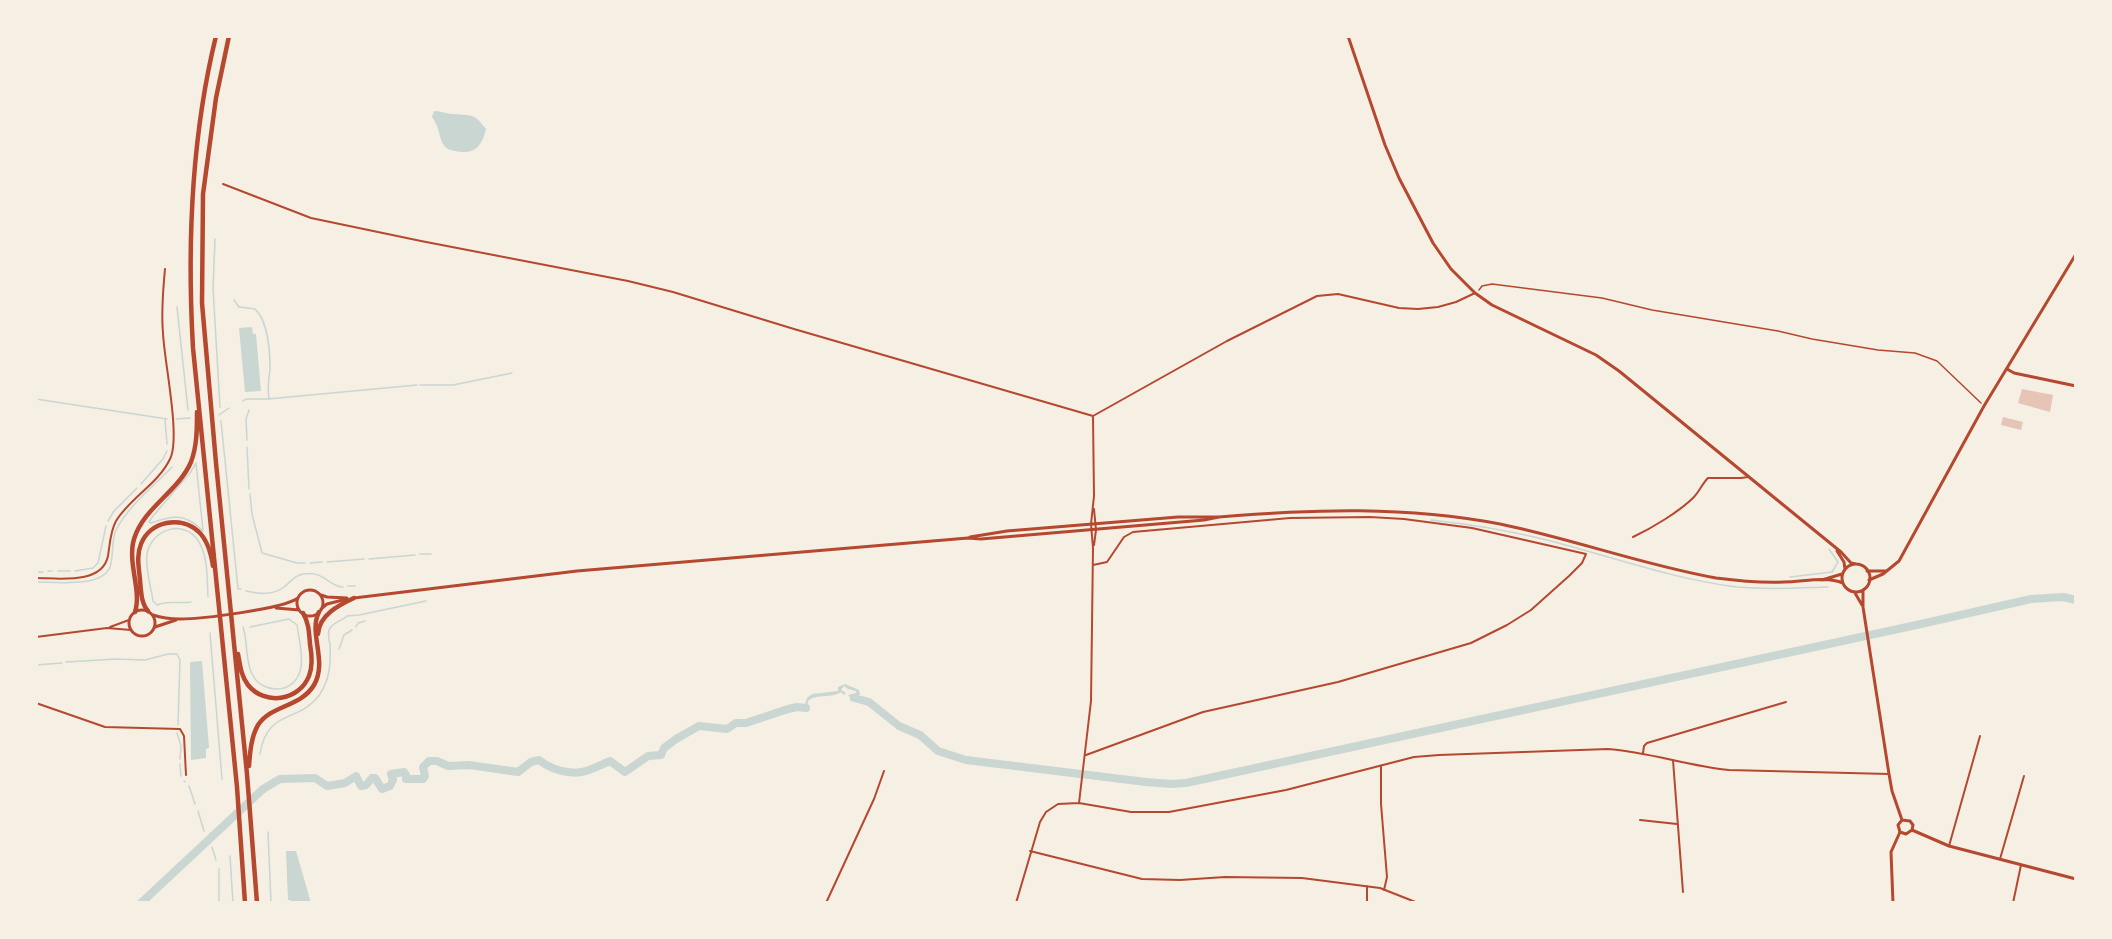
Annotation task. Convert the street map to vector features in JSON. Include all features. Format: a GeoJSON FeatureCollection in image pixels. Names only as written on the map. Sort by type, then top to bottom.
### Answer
{"type":"FeatureCollection","features":[{"type":"Feature","properties":{"kind":"highway"},"geometry":{"type":"LineString","coordinates":[[216,36],[199,128],[191,224],[191,306],[197,391],[237,788],[245,903]]}},
{"type":"Feature","properties":{"kind":"highway"},"geometry":{"type":"LineString","coordinates":[[229,36],[216,98],[203,194],[202,303],[248,776],[257,903]]}},
{"type":"Feature","properties":{"kind":"highway"},"geometry":{"type":"LineString","coordinates":[[135,612],[132,564],[134,540],[147,513],[180,478],[191,462],[197,433],[197,391]]}},
{"type":"Feature","properties":{"kind":"highway"},"geometry":{"type":"LineString","coordinates":[[148,611],[143,603],[138,566],[140,545],[154,528],[169,522],[191,526],[205,540],[211,554],[219,595]]}},
{"type":"Feature","properties":{"kind":"highway"},"geometry":{"type":"LineString","coordinates":[[318,645],[322,622],[337,606],[354,598]]}},
{"type":"Feature","properties":{"kind":"highway"},"geometry":{"type":"LineString","coordinates":[[248,776],[251,745],[259,724],[268,715],[300,699],[313,686],[319,668],[316,622],[320,610]]}},
{"type":"Feature","properties":{"kind":"highway"},"geometry":{"type":"LineString","coordinates":[[233,637],[242,674],[248,685],[262,696],[286,697],[303,686],[308,678],[311,665],[308,623],[301,611]]}},
{"type":"Feature","properties":{"kind":"main road"},"geometry":{"type":"LineString","coordinates":[[1348,36],[1385,144],[1400,178],[1443,259],[1460,279],[1475,292],[1513,316],[1549,331],[1608,363],[1856,564],[1868,571],[1886,571]]}},
{"type":"Feature","properties":{"kind":"main road"},"geometry":{"type":"LineString","coordinates":[[1902,820],[1892,792],[1863,607],[1863,590],[1869,580],[1897,564],[1984,406],[2076,254]]}},
{"type":"Feature","properties":{"kind":"main road"},"geometry":{"type":"LineString","coordinates":[[2007,369],[2076,386]]}},
{"type":"Feature","properties":{"kind":"main road"},"geometry":{"type":"LineString","coordinates":[[272,608],[301,611],[312,615],[327,604],[354,598],[578,571],[968,538],[1094,531],[1219,517],[1324,510],[1432,514],[1536,532],[1718,578],[1763,582],[1820,580],[1843,583]]}},
{"type":"Feature","properties":{"kind":"main road"},"geometry":{"type":"LineString","coordinates":[[968,538],[1007,531],[1219,517]]}},
{"type":"Feature","properties":{"kind":"main road"},"geometry":{"type":"LineString","coordinates":[[1836,549],[1844,562],[1843,583],[1847,589],[1854,592],[1863,590]]}},
{"type":"Feature","properties":{"kind":"main road"},"geometry":{"type":"LineString","coordinates":[[1820,580],[1844,572],[1856,564]]}},
{"type":"Feature","properties":{"kind":"main road"},"geometry":{"type":"LineString","coordinates":[[1868,571],[1869,580]]}},
{"type":"Feature","properties":{"kind":"main road"},"geometry":{"type":"LineString","coordinates":[[155,627],[180,619],[272,608],[293,602],[307,591],[314,591],[327,597],[354,598]]}},
{"type":"Feature","properties":{"kind":"main road"},"geometry":{"type":"LineString","coordinates":[[1854,592],[1863,607]]}},
{"type":"Feature","properties":{"kind":"main road"},"geometry":{"type":"LineString","coordinates":[[319,594],[323,601],[320,610]]}},
{"type":"Feature","properties":{"kind":"main road"},"geometry":{"type":"LineString","coordinates":[[298,598],[301,611]]}},
{"type":"Feature","properties":{"kind":"main road"},"geometry":{"type":"LineString","coordinates":[[153,615],[155,627],[152,633],[142,637],[135,635],[131,630],[129,620],[135,612],[148,611],[153,615],[180,619]]}},
{"type":"Feature","properties":{"kind":"main road"},"geometry":{"type":"LineString","coordinates":[[1902,820],[1910,821],[1913,825],[1912,830]]}},
{"type":"Feature","properties":{"kind":"main road"},"geometry":{"type":"LineString","coordinates":[[1893,903],[1891,852],[1900,832],[1898,825],[1902,820]]}},
{"type":"Feature","properties":{"kind":"main road"},"geometry":{"type":"LineString","coordinates":[[1912,830],[1949,846],[2076,879]]}},
{"type":"Feature","properties":{"kind":"main road"},"geometry":{"type":"LineString","coordinates":[[1900,832],[1906,834],[1912,830]]}},
{"type":"Feature","properties":{"kind":"street"},"geometry":{"type":"LineString","coordinates":[[224,184],[311,218],[495,256],[628,280],[673,292],[1093,416],[1227,341],[1317,296],[1338,294],[1399,308],[1418,309],[1456,302],[1475,292]]}},
{"type":"Feature","properties":{"kind":"street"},"geometry":{"type":"LineString","coordinates":[[36,578],[87,576],[99,572],[106,562],[112,530],[117,520],[170,460],[174,441],[163,333],[165,269]]}},
{"type":"Feature","properties":{"kind":"street"},"geometry":{"type":"LineString","coordinates":[[1079,802],[1091,701],[1094,548],[1093,416]]}},
{"type":"Feature","properties":{"kind":"street"},"geometry":{"type":"LineString","coordinates":[[1633,537],[1651,528],[1695,497],[1708,478],[1748,477]]}},
{"type":"Feature","properties":{"kind":"street"},"geometry":{"type":"LineString","coordinates":[[1086,755],[1210,710],[1338,682],[1472,643],[1531,610],[1582,563],[1586,554],[1472,528],[1404,519],[1336,516],[1237,521],[1133,532],[1125,537],[1107,562],[1093,565]]}},
{"type":"Feature","properties":{"kind":"street"},"geometry":{"type":"LineString","coordinates":[[108,628],[129,620]]}},
{"type":"Feature","properties":{"kind":"street"},"geometry":{"type":"LineString","coordinates":[[36,637],[108,628],[131,630]]}},
{"type":"Feature","properties":{"kind":"street"},"geometry":{"type":"LineString","coordinates":[[1643,753],[1647,743],[1786,702]]}},
{"type":"Feature","properties":{"kind":"street"},"geometry":{"type":"LineString","coordinates":[[36,703],[105,727],[180,729],[184,736],[186,775]]}},
{"type":"Feature","properties":{"kind":"street"},"geometry":{"type":"LineString","coordinates":[[1949,846],[1980,736]]}},
{"type":"Feature","properties":{"kind":"street"},"geometry":{"type":"LineString","coordinates":[[1016,903],[1042,817],[1048,810],[1062,802],[1079,802],[1131,812],[1169,812],[1286,790],[1414,757],[1608,749],[1643,753],[1729,770],[1889,774]]}},
{"type":"Feature","properties":{"kind":"street"},"geometry":{"type":"LineString","coordinates":[[1673,760],[1683,892]]}},
{"type":"Feature","properties":{"kind":"street"},"geometry":{"type":"LineString","coordinates":[[1381,766],[1381,804],[1387,877],[1384,890]]}},
{"type":"Feature","properties":{"kind":"street"},"geometry":{"type":"LineString","coordinates":[[826,903],[874,799],[884,771]]}},
{"type":"Feature","properties":{"kind":"street"},"geometry":{"type":"LineString","coordinates":[[2000,859],[2024,776]]}},
{"type":"Feature","properties":{"kind":"street"},"geometry":{"type":"LineString","coordinates":[[1640,820],[1677,824]]}},
{"type":"Feature","properties":{"kind":"street"},"geometry":{"type":"LineString","coordinates":[[1030,851],[1142,879],[1302,878],[1367,886],[1418,903]]}},
{"type":"Feature","properties":{"kind":"street"},"geometry":{"type":"LineString","coordinates":[[2013,903],[2021,865]]}},
{"type":"Feature","properties":{"kind":"street"},"geometry":{"type":"LineString","coordinates":[[1367,886],[1367,903]]}},
{"type":"Feature","properties":{"kind":"path"},"geometry":{"type":"LineString","coordinates":[[1475,292],[1482,286],[1492,284],[1602,298],[1652,310],[1778,331],[1812,339],[1878,350],[1915,353],[1937,361],[1984,406]]}},
{"type":"Feature","properties":{"kind":"shaded area"},"geometry":{"type":"Polygon","coordinates":[[[434,111],[475,117],[486,129],[482,141],[472,151],[467,152],[447,148],[443,144],[432,117],[434,111]]]}},
{"type":"Feature","properties":{"kind":"shaded area"},"geometry":{"type":"Polygon","coordinates":[[[252,327],[253,334],[256,334],[261,391],[245,392],[239,328],[252,327]]]}},
{"type":"Feature","properties":{"kind":"shaded area"},"geometry":{"type":"Polygon","coordinates":[[[202,661],[209,748],[206,749],[206,758],[191,760],[190,662],[202,661]]]}},
{"type":"Feature","properties":{"kind":"shaded area"},"geometry":{"type":"Polygon","coordinates":[[[845,684],[859,690],[860,694],[855,697],[863,702],[852,700],[848,695],[856,691],[844,686],[841,690],[846,693],[844,695],[841,692],[816,697],[808,701],[807,709],[797,707],[804,707],[807,698],[812,694],[838,691],[838,687],[845,684]]]}},
{"type":"Feature","properties":{"kind":"shaded area"},"geometry":{"type":"Polygon","coordinates":[[[286,851],[296,851],[311,903],[291,903],[288,900],[286,851]]]}},
{"type":"Feature","properties":{"kind":"building"},"geometry":{"type":"Polygon","coordinates":[[[2022,389],[2053,395],[2050,412],[2018,403],[2022,389]]]}},
{"type":"Feature","properties":{"kind":"building"},"geometry":{"type":"Polygon","coordinates":[[[2003,417],[2023,422],[2021,430],[2001,425],[2003,417]]]}},
{"type":"Feature","properties":{"kind":"waterway"},"geometry":{"type":"LineString","coordinates":[[215,239],[213,288],[220,407]]}},
{"type":"Feature","properties":{"kind":"waterway"},"geometry":{"type":"LineString","coordinates":[[234,300],[239,307],[255,309],[263,321],[269,354],[269,398]]}},
{"type":"Feature","properties":{"kind":"waterway"},"geometry":{"type":"LineString","coordinates":[[177,307],[188,410]]}},
{"type":"Feature","properties":{"kind":"waterway"},"geometry":{"type":"LineString","coordinates":[[420,385],[453,385],[512,373]]}},
{"type":"Feature","properties":{"kind":"waterway"},"geometry":{"type":"LineString","coordinates":[[243,401],[417,385]]}},
{"type":"Feature","properties":{"kind":"waterway"},"geometry":{"type":"LineString","coordinates":[[36,399],[167,419]]}},
{"type":"Feature","properties":{"kind":"waterway"},"geometry":{"type":"LineString","coordinates":[[219,415],[229,408]]}},
{"type":"Feature","properties":{"kind":"waterway"},"geometry":{"type":"LineString","coordinates":[[247,440],[246,419],[249,410]]}},
{"type":"Feature","properties":{"kind":"waterway"},"geometry":{"type":"LineString","coordinates":[[176,419],[190,418]]}},
{"type":"Feature","properties":{"kind":"waterway"},"geometry":{"type":"LineString","coordinates":[[165,420],[167,444]]}},
{"type":"Feature","properties":{"kind":"waterway"},"geometry":{"type":"LineString","coordinates":[[221,421],[238,589],[241,589]]}},
{"type":"Feature","properties":{"kind":"waterway"},"geometry":{"type":"LineString","coordinates":[[247,447],[249,489]]}},
{"type":"Feature","properties":{"kind":"waterway"},"geometry":{"type":"LineString","coordinates":[[141,484],[163,459],[167,451]]}},
{"type":"Feature","properties":{"kind":"waterway"},"geometry":{"type":"LineString","coordinates":[[196,463],[203,531],[184,518],[172,517],[149,522],[196,463]]}},
{"type":"Feature","properties":{"kind":"waterway"},"geometry":{"type":"LineString","coordinates":[[36,582],[88,581],[105,574],[110,567],[114,534],[121,521],[134,504],[172,467]]}},
{"type":"Feature","properties":{"kind":"waterway"},"geometry":{"type":"LineString","coordinates":[[108,521],[114,511],[137,488]]}},
{"type":"Feature","properties":{"kind":"waterway"},"geometry":{"type":"LineString","coordinates":[[250,494],[252,514],[262,553],[297,563],[305,563]]}},
{"type":"Feature","properties":{"kind":"waterway"},"geometry":{"type":"LineString","coordinates":[[1431,520],[1529,536],[1663,573],[1712,583],[1760,588],[1828,587]]}},
{"type":"Feature","properties":{"kind":"waterway"},"geometry":{"type":"LineString","coordinates":[[75,571],[93,568],[98,563],[106,526]]}},
{"type":"Feature","properties":{"kind":"waterway"},"geometry":{"type":"LineString","coordinates":[[191,602],[157,605],[153,601],[147,572],[147,554],[155,538],[169,530],[186,530],[199,542],[206,561],[208,597]]}},
{"type":"Feature","properties":{"kind":"waterway"},"geometry":{"type":"LineString","coordinates":[[1790,577],[1832,572],[1838,562],[1829,549]]}},
{"type":"Feature","properties":{"kind":"waterway"},"geometry":{"type":"LineString","coordinates":[[420,554],[431,554]]}},
{"type":"Feature","properties":{"kind":"waterway"},"geometry":{"type":"LineString","coordinates":[[369,559],[415,555]]}},
{"type":"Feature","properties":{"kind":"waterway"},"geometry":{"type":"LineString","coordinates":[[327,562],[364,559]]}},
{"type":"Feature","properties":{"kind":"waterway"},"geometry":{"type":"LineString","coordinates":[[310,563],[322,562]]}},
{"type":"Feature","properties":{"kind":"waterway"},"geometry":{"type":"LineString","coordinates":[[58,571],[70,571]]}},
{"type":"Feature","properties":{"kind":"waterway"},"geometry":{"type":"LineString","coordinates":[[37,572],[43,572]]}},
{"type":"Feature","properties":{"kind":"waterway"},"geometry":{"type":"LineString","coordinates":[[246,591],[275,592],[297,576],[310,573],[343,587]]}},
{"type":"Feature","properties":{"kind":"waterway"},"geometry":{"type":"LineString","coordinates":[[348,586],[355,586]]}},
{"type":"Feature","properties":{"kind":"waterway"},"geometry":{"type":"LineString","coordinates":[[854,698],[869,702],[899,726],[920,735],[938,751],[966,760],[1146,782],[1186,783],[2031,599],[2063,597],[2076,600]]}},
{"type":"Feature","properties":{"kind":"waterway"},"geometry":{"type":"LineString","coordinates":[[260,754],[269,729],[303,710],[320,694],[329,670],[329,632],[332,625],[347,616],[426,601]]}},
{"type":"Feature","properties":{"kind":"waterway"},"geometry":{"type":"LineString","coordinates":[[243,627],[250,669],[257,681],[271,689],[287,687],[293,683],[301,667],[297,625],[289,619],[250,627]]}},
{"type":"Feature","properties":{"kind":"waterway"},"geometry":{"type":"LineString","coordinates":[[356,627],[358,623],[365,621]]}},
{"type":"Feature","properties":{"kind":"waterway"},"geometry":{"type":"LineString","coordinates":[[339,649],[344,635],[352,630]]}},
{"type":"Feature","properties":{"kind":"waterway"},"geometry":{"type":"LineString","coordinates":[[210,633],[222,779]]}},
{"type":"Feature","properties":{"kind":"waterway"},"geometry":{"type":"LineString","coordinates":[[66,662],[145,660],[177,654],[180,660],[178,725]]}},
{"type":"Feature","properties":{"kind":"waterway"},"geometry":{"type":"LineString","coordinates":[[36,665],[62,663]]}},
{"type":"Feature","properties":{"kind":"waterway"},"geometry":{"type":"LineString","coordinates":[[141,903],[263,789],[280,779],[315,778],[327,786],[345,783],[356,776],[361,786],[375,778],[382,789],[390,786],[393,780],[391,774],[404,772],[406,779],[423,779],[425,776],[423,767],[429,761],[437,761],[448,766],[469,765],[518,772],[531,762],[539,760],[555,769],[571,773],[589,770],[610,761],[625,772],[648,756],[661,755],[664,748],[699,726],[727,729],[736,723],[746,723],[788,709],[806,708]]}},
{"type":"Feature","properties":{"kind":"waterway"},"geometry":{"type":"LineString","coordinates":[[177,733],[181,746],[180,759]]}},
{"type":"Feature","properties":{"kind":"waterway"},"geometry":{"type":"LineString","coordinates":[[180,764],[181,776]]}},
{"type":"Feature","properties":{"kind":"waterway"},"geometry":{"type":"LineString","coordinates":[[189,786],[195,804]]}},
{"type":"Feature","properties":{"kind":"waterway"},"geometry":{"type":"LineString","coordinates":[[198,811],[204,831]]}},
{"type":"Feature","properties":{"kind":"waterway"},"geometry":{"type":"LineString","coordinates":[[268,832],[271,903]]}},
{"type":"Feature","properties":{"kind":"waterway"},"geometry":{"type":"LineString","coordinates":[[209,843],[210,833]]}},
{"type":"Feature","properties":{"kind":"waterway"},"geometry":{"type":"LineString","coordinates":[[212,847],[216,860]]}},
{"type":"Feature","properties":{"kind":"waterway"},"geometry":{"type":"LineString","coordinates":[[230,856],[233,903]]}},
{"type":"Feature","properties":{"kind":"waterway"},"geometry":{"type":"LineString","coordinates":[[219,869],[219,903]]}}]}
